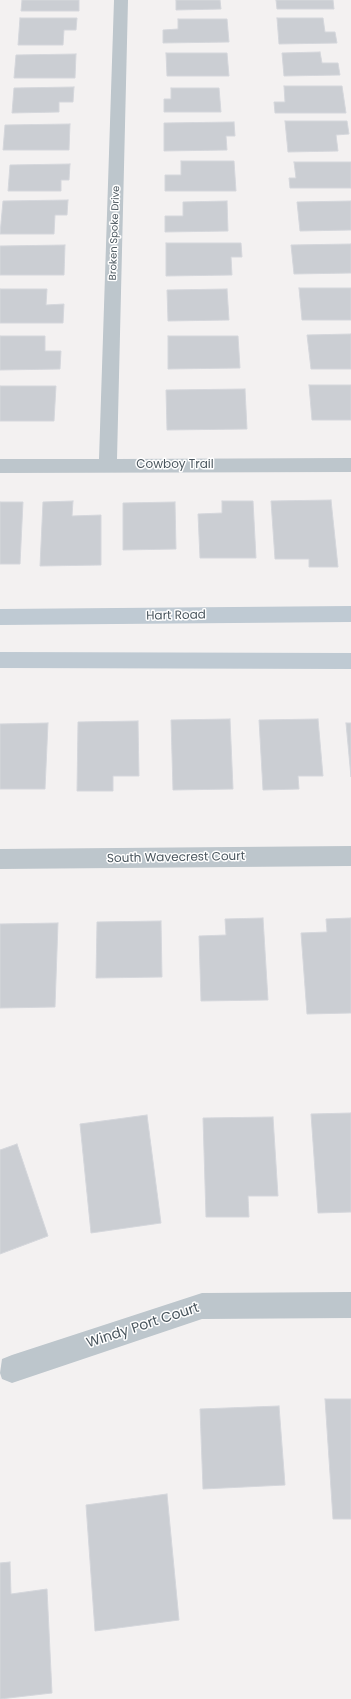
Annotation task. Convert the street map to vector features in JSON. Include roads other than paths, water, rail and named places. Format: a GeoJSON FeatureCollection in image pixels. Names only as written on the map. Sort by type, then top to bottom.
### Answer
{"type":"FeatureCollection","features":[{"type":"Feature","properties":{"kind":"street","name":"Broken Spoke Drive"},"geometry":{"type":"LineString","coordinates":[[108,465],[121,0]]}},
{"type":"Feature","properties":{"kind":"street","name":"Cowboy Trail"},"geometry":{"type":"LineString","coordinates":[[0,466],[351,465]]}},
{"type":"Feature","properties":{"kind":"street","name":"Hart Road"},"geometry":{"type":"LineString","coordinates":[[0,617],[351,614]]}},
{"type":"Feature","properties":{"kind":"street"},"geometry":{"type":"LineString","coordinates":[[0,660],[351,661]]}},
{"type":"Feature","properties":{"kind":"street","name":"South Wavecrest Court"},"geometry":{"type":"LineString","coordinates":[[0,859],[351,856]]}},
{"type":"Feature","properties":{"kind":"street","name":"Windy Port Court"},"geometry":{"type":"LineString","coordinates":[[12,1369],[202,1306],[351,1305]]}}]}
